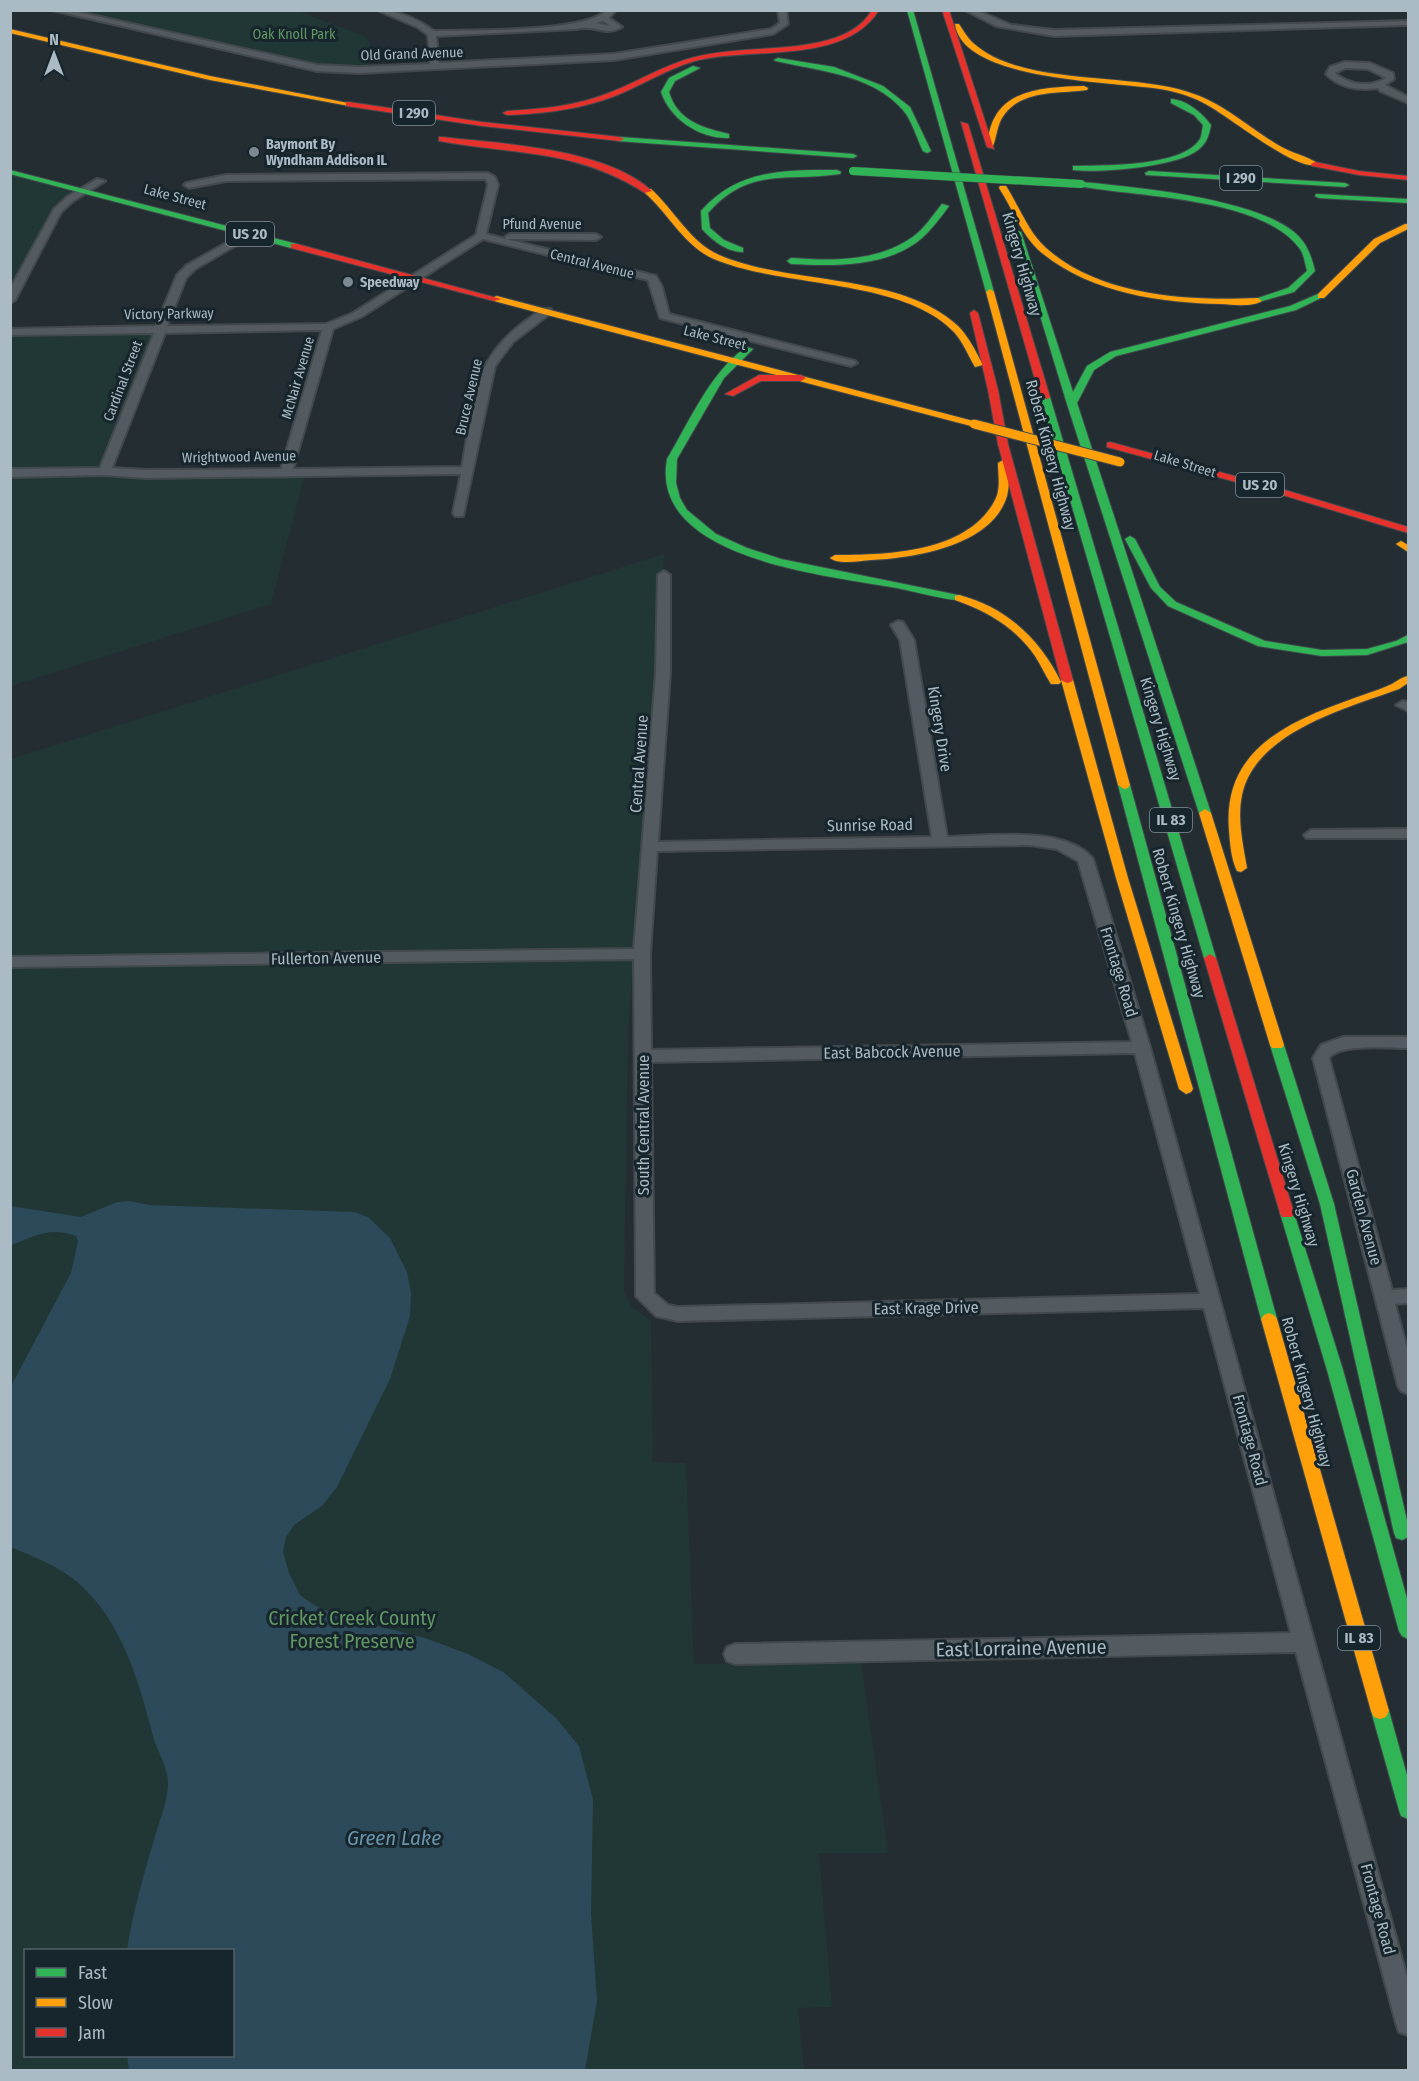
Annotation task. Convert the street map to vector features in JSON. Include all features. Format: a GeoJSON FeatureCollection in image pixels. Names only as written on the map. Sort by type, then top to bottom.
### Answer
{"type":"FeatureCollection","features":[{"type":"Feature","properties":{"kind":"main road"},"geometry":{"type":"LineString","coordinates":[[387,109],[450,113],[507,113],[566,108],[611,94],[662,69],[697,58],[816,44],[844,38],[861,29],[876,10]]}},
{"type":"Feature","properties":{"kind":"main road","name":"Robert Kingery Highway"},"geometry":{"type":"LineString","coordinates":[[910,10],[1001,332],[1083,641],[1309,1466],[1408,1810]]}},
{"type":"Feature","properties":{"kind":"main road"},"geometry":{"type":"LineString","coordinates":[[945,10],[966,68],[1327,1204],[1406,1551]]}},
{"type":"Feature","properties":{"kind":"main road"},"geometry":{"type":"LineString","coordinates":[[951,10],[959,30],[970,45],[1002,64],[1056,73],[1146,83],[1177,90],[1203,99],[1222,110],[1258,138],[1282,152],[1323,165],[1352,171],[1408,178]]}},
{"type":"Feature","properties":{"kind":"main road","name":"I 290"},"geometry":{"type":"LineString","coordinates":[[10,31],[107,57],[387,109],[549,132],[859,156]]}},
{"type":"Feature","properties":{"kind":"main road"},"geometry":{"type":"LineString","coordinates":[[824,154],[711,133],[685,120],[669,107],[665,92],[672,80],[685,72],[723,62],[759,59],[814,64],[854,76],[890,94],[906,110],[927,151]]}},
{"type":"Feature","properties":{"kind":"main road","name":"I 290"},"geometry":{"type":"LineString","coordinates":[[990,144],[1002,111],[1010,105],[1040,94],[1072,88],[1111,88],[1160,96],[1191,110],[1207,125],[1208,133],[1204,142],[1184,155],[1152,163],[1067,168],[1408,188]]}},
{"type":"Feature","properties":{"kind":"main road"},"geometry":{"type":"LineString","coordinates":[[915,99],[927,151],[950,226]]}},
{"type":"Feature","properties":{"kind":"main road","name":"Kingery Highway"},"geometry":{"type":"LineString","coordinates":[[962,115],[1169,812],[1222,1000],[1335,1370],[1408,1631]]}},
{"type":"Feature","properties":{"kind":"main road","name":"I 290"},"geometry":{"type":"LineString","coordinates":[[701,159],[432,134],[564,158],[603,169],[629,179],[650,192],[683,236],[707,254],[749,268],[885,295],[926,308],[940,315],[955,328],[993,390]]}},
{"type":"Feature","properties":{"kind":"main road"},"geometry":{"type":"LineString","coordinates":[[911,159],[992,164]]}},
{"type":"Feature","properties":{"kind":"main road","name":"I 290"},"geometry":{"type":"LineString","coordinates":[[761,164],[1408,201]]}},
{"type":"Feature","properties":{"kind":"main road"},"geometry":{"type":"LineString","coordinates":[[853,171],[768,177],[737,184],[716,196],[707,205],[704,213],[706,229],[721,242],[762,256],[802,262],[830,262],[887,252],[915,239],[945,206]]}},
{"type":"Feature","properties":{"kind":"main road","name":"Lake Street"},"geometry":{"type":"LineString","coordinates":[[10,172],[416,278],[551,303],[738,361],[1126,464]]}},
{"type":"Feature","properties":{"kind":"main road","name":"Lake Street"},"geometry":{"type":"LineString","coordinates":[[76,175],[525,292]]}},
{"type":"Feature","properties":{"kind":"main road"},"geometry":{"type":"LineString","coordinates":[[1003,188],[1011,198],[1027,232],[1051,257],[1090,277],[1138,293],[1193,303],[1246,302],[1287,291],[1305,280],[1311,271],[1310,255],[1299,241],[1281,228],[1254,215],[1202,200],[1081,184]]}},
{"type":"Feature","properties":{"kind":"main road"},"geometry":{"type":"LineString","coordinates":[[1072,404],[1087,369],[1107,355],[1293,308],[1322,296],[1377,242],[1390,233],[1408,226]]}},
{"type":"Feature","properties":{"kind":"main road"},"geometry":{"type":"LineString","coordinates":[[970,299],[993,390],[1003,444],[1122,878],[1189,1099]]}},
{"type":"Feature","properties":{"kind":"main road","name":"Lake Street"},"geometry":{"type":"LineString","coordinates":[[649,323],[749,349],[850,370]]}},
{"type":"Feature","properties":{"kind":"main road"},"geometry":{"type":"LineString","coordinates":[[749,349],[719,377],[672,460],[670,482],[673,497],[684,517],[711,537],[760,556],[953,595],[989,609],[1013,626],[1033,644],[1052,671],[1122,878]]}},
{"type":"Feature","properties":{"kind":"main road"},"geometry":{"type":"LineString","coordinates":[[738,361],[727,398],[759,378],[801,378]]}},
{"type":"Feature","properties":{"kind":"main road","name":"Lake Street"},"geometry":{"type":"LineString","coordinates":[[938,400],[1272,489],[1408,530]]}},
{"type":"Feature","properties":{"kind":"main road"},"geometry":{"type":"LineString","coordinates":[[714,520],[722,528],[757,544],[818,556],[873,558],[922,550],[969,532],[995,508],[1003,485],[1003,444]]}},
{"type":"Feature","properties":{"kind":"main road"},"geometry":{"type":"LineString","coordinates":[[1094,472],[1156,588],[1172,604],[1262,644],[1287,650],[1322,653],[1367,652],[1400,643],[1408,638]]}},
{"type":"Feature","properties":{"kind":"main road"},"geometry":{"type":"LineString","coordinates":[[1245,879],[1235,848],[1232,825],[1236,791],[1247,766],[1265,746],[1295,729],[1395,687],[1408,679]]}},
{"type":"Feature","properties":{"kind":"main road"},"geometry":{"type":"LineString","coordinates":[[1269,974],[1276,1041]]}},
{"type":"Feature","properties":{"kind":"main road"},"geometry":{"type":"LineString","coordinates":[[1222,1199],[1309,1466]]}},
{"type":"Feature","properties":{"kind":"street","name":"Old Grand Avenue"},"geometry":{"type":"LineString","coordinates":[[56,10],[317,68],[350,70],[614,57],[773,31],[784,24],[782,10]]}},
{"type":"Feature","properties":{"kind":"street"},"geometry":{"type":"LineString","coordinates":[[381,10],[420,26],[432,34],[576,27],[604,18],[612,10]]}},
{"type":"Feature","properties":{"kind":"street"},"geometry":{"type":"LineString","coordinates":[[969,10],[991,22],[1011,28],[1054,33],[1408,23]]}},
{"type":"Feature","properties":{"kind":"street"},"geometry":{"type":"LineString","coordinates":[[586,23],[604,29],[618,27],[604,18]]}},
{"type":"Feature","properties":{"kind":"street"},"geometry":{"type":"LineString","coordinates":[[432,34],[435,67]]}},
{"type":"Feature","properties":{"kind":"street"},"geometry":{"type":"LineString","coordinates":[[1380,84],[1390,79],[1390,75],[1379,69],[1346,65],[1331,71],[1333,78],[1346,83],[1380,84],[1408,94]]}},
{"type":"Feature","properties":{"kind":"street"},"geometry":{"type":"LineString","coordinates":[[1380,84],[1383,89],[1408,100]]}},
{"type":"Feature","properties":{"kind":"street"},"geometry":{"type":"LineString","coordinates":[[189,185],[226,178],[489,177],[493,185],[485,237]]}},
{"type":"Feature","properties":{"kind":"street"},"geometry":{"type":"LineString","coordinates":[[10,300],[57,211],[100,181]]}},
{"type":"Feature","properties":{"kind":"street","name":"Cardinal Street"},"geometry":{"type":"LineString","coordinates":[[105,471],[181,277],[191,267],[248,234]]}},
{"type":"Feature","properties":{"kind":"street","name":"Pfund Avenue"},"geometry":{"type":"LineString","coordinates":[[485,237],[596,237]]}},
{"type":"Feature","properties":{"kind":"street","name":"McNair Avenue"},"geometry":{"type":"LineString","coordinates":[[286,471],[328,327],[357,315],[485,237]]}},
{"type":"Feature","properties":{"kind":"street","name":"Central Avenue"},"geometry":{"type":"LineString","coordinates":[[485,237],[652,278],[658,286],[660,307],[664,316],[850,370]]}},
{"type":"Feature","properties":{"kind":"street","name":"Bruce Avenue"},"geometry":{"type":"LineString","coordinates":[[459,513],[485,378],[491,360],[503,344],[551,303]]}},
{"type":"Feature","properties":{"kind":"street","name":"Victory Parkway"},"geometry":{"type":"LineString","coordinates":[[10,332],[328,327]]}},
{"type":"Feature","properties":{"kind":"street","name":"Wrightwood Avenue"},"geometry":{"type":"LineString","coordinates":[[10,473],[105,471],[146,474],[468,470]]}},
{"type":"Feature","properties":{"kind":"street","name":"Central Avenue"},"geometry":{"type":"LineString","coordinates":[[642,954],[663,673],[664,575]]}},
{"type":"Feature","properties":{"kind":"street","name":"Kingery Drive"},"geometry":{"type":"LineString","coordinates":[[898,625],[907,640],[940,841]]}},
{"type":"Feature","properties":{"kind":"street"},"geometry":{"type":"LineString","coordinates":[[1311,835],[1408,834]]}},
{"type":"Feature","properties":{"kind":"street","name":"Sunrise Road"},"geometry":{"type":"LineString","coordinates":[[651,848],[1029,840],[1061,845],[1085,859]]}},
{"type":"Feature","properties":{"kind":"street","name":"Frontage Road"},"geometry":{"type":"LineString","coordinates":[[1085,859],[1142,1047],[1408,2023]]}},
{"type":"Feature","properties":{"kind":"street","name":"Fullerton Avenue"},"geometry":{"type":"LineString","coordinates":[[10,962],[642,954]]}},
{"type":"Feature","properties":{"kind":"street","name":"South Central Avenue"},"geometry":{"type":"LineString","coordinates":[[642,954],[645,1296]]}},
{"type":"Feature","properties":{"kind":"street","name":"Garden Avenue"},"geometry":{"type":"LineString","coordinates":[[1408,1042],[1343,1043],[1327,1049],[1321,1058],[1408,1386]]}},
{"type":"Feature","properties":{"kind":"street","name":"East Babcock Avenue"},"geometry":{"type":"LineString","coordinates":[[643,1056],[1142,1047]]}},
{"type":"Feature","properties":{"kind":"street","name":"East Krage Drive"},"geometry":{"type":"LineString","coordinates":[[645,1296],[663,1311],[678,1314],[1212,1300]]}},
{"type":"Feature","properties":{"kind":"street"},"geometry":{"type":"LineString","coordinates":[[1385,1297],[1408,1296]]}},
{"type":"Feature","properties":{"kind":"street","name":"East Lorraine Avenue"},"geometry":{"type":"LineString","coordinates":[[735,1654],[1306,1642]]}},
{"type":"Feature","properties":{"kind":"green space","name":"Oak Knoll Park"},"geometry":{"type":"Polygon","coordinates":[[[79,11],[298,11],[364,36],[370,43],[368,68],[318,64],[79,11]]]}},
{"type":"Feature","properties":{"kind":"green space"},"geometry":{"type":"Polygon","coordinates":[[[11,173],[70,191],[71,194],[50,211],[11,291],[11,173]]]}},
{"type":"Feature","properties":{"kind":"green space"},"geometry":{"type":"Polygon","coordinates":[[[154,332],[102,469],[305,474],[271,604],[11,686],[10,334],[154,332]]]}},
{"type":"Feature","properties":{"kind":"green space","name":"Cricket Creek County Forest Preserve"},"geometry":{"type":"Polygon","coordinates":[[[664,554],[651,779],[641,851],[628,1033],[624,1291],[632,1307],[651,1321],[653,1462],[686,1463],[694,1664],[861,1663],[888,1853],[819,1853],[832,2007],[798,2008],[804,2070],[11,2070],[11,759],[664,554]]]}},
{"type":"Feature","properties":{"kind":"water","name":"Green Lake"},"geometry":{"type":"Polygon","coordinates":[[[117,1202],[354,1212],[368,1217],[390,1238],[407,1272],[411,1293],[410,1316],[390,1379],[337,1487],[322,1506],[294,1525],[286,1537],[283,1552],[289,1573],[300,1595],[314,1605],[338,1616],[425,1638],[468,1654],[503,1672],[556,1718],[579,1746],[593,1800],[591,1914],[597,2001],[585,2070],[129,2070],[127,2057],[234,2057],[234,1949],[127,1949],[139,1893],[165,1803],[168,1777],[133,1669],[124,1647],[101,1607],[68,1575],[11,1547],[11,1386],[71,1273],[78,1241],[76,1236],[49,1232],[11,1245],[10,1206],[81,1217],[117,1202]]]}},
{"type":"Feature","properties":{"kind":"traffic: fast"},"geometry":{"type":"LineString","coordinates":[[910,10],[990,292]]}},
{"type":"Feature","properties":{"kind":"traffic: fast"},"geometry":{"type":"LineString","coordinates":[[778,60],[831,69],[880,88],[907,109],[927,151]]}},
{"type":"Feature","properties":{"kind":"traffic: fast"},"geometry":{"type":"LineString","coordinates":[[696,68],[672,80],[665,92],[668,102],[673,110],[688,123],[726,136]]}},
{"type":"Feature","properties":{"kind":"traffic: fast"},"geometry":{"type":"LineString","coordinates":[[1076,168],[1145,164],[1182,155],[1196,148],[1204,139],[1207,125],[1197,113],[1174,101]]}},
{"type":"Feature","properties":{"kind":"traffic: fast"},"geometry":{"type":"LineString","coordinates":[[620,139],[853,156]]}},
{"type":"Feature","properties":{"kind":"traffic: fast"},"geometry":{"type":"LineString","coordinates":[[853,171],[1081,184]]}},
{"type":"Feature","properties":{"kind":"traffic: fast"},"geometry":{"type":"LineString","coordinates":[[10,172],[294,246]]}},
{"type":"Feature","properties":{"kind":"traffic: fast"},"geometry":{"type":"LineString","coordinates":[[740,250],[721,242],[706,229],[704,213],[716,199],[746,181],[782,174],[837,172]]}},
{"type":"Feature","properties":{"kind":"traffic: fast"},"geometry":{"type":"LineString","coordinates":[[1149,173],[1345,185]]}},
{"type":"Feature","properties":{"kind":"traffic: fast"},"geometry":{"type":"LineString","coordinates":[[1081,184],[1202,201],[1267,220],[1290,233],[1305,249],[1311,271],[1291,290],[1258,301]]}},
{"type":"Feature","properties":{"kind":"traffic: fast"},"geometry":{"type":"LineString","coordinates":[[1319,196],[1408,201]]}},
{"type":"Feature","properties":{"kind":"traffic: fast"},"geometry":{"type":"LineString","coordinates":[[791,261],[840,262],[889,253],[917,238],[945,206]]}},
{"type":"Feature","properties":{"kind":"traffic: fast"},"geometry":{"type":"LineString","coordinates":[[1017,232],[1205,813]]}},
{"type":"Feature","properties":{"kind":"traffic: fast"},"geometry":{"type":"LineString","coordinates":[[1072,404],[1090,368],[1113,354],[1293,308],[1321,296]]}},
{"type":"Feature","properties":{"kind":"traffic: fast"},"geometry":{"type":"LineString","coordinates":[[749,349],[738,357],[720,377],[672,459],[670,475],[672,491],[678,506],[688,518],[713,536],[743,550],[779,561],[959,598]]}},
{"type":"Feature","properties":{"kind":"traffic: fast"},"geometry":{"type":"LineString","coordinates":[[1045,397],[1210,958]]}},
{"type":"Feature","properties":{"kind":"traffic: fast"},"geometry":{"type":"LineString","coordinates":[[1130,539],[1156,588],[1172,604],[1262,644],[1322,653],[1367,652],[1400,643],[1408,638]]}},
{"type":"Feature","properties":{"kind":"traffic: fast"},"geometry":{"type":"LineString","coordinates":[[1124,785],[1269,1319]]}},
{"type":"Feature","properties":{"kind":"traffic: fast"},"geometry":{"type":"LineString","coordinates":[[1277,1045],[1327,1204],[1402,1533]]}},
{"type":"Feature","properties":{"kind":"traffic: fast"},"geometry":{"type":"LineString","coordinates":[[1287,1213],[1335,1370],[1408,1631]]}},
{"type":"Feature","properties":{"kind":"traffic: fast"},"geometry":{"type":"LineString","coordinates":[[1380,1711],[1408,1810]]}},
{"type":"Feature","properties":{"kind":"traffic: slow"},"geometry":{"type":"LineString","coordinates":[[957,25],[970,44],[988,57],[1010,66],[1062,76],[1143,84],[1193,96],[1220,109],[1288,154],[1315,164]]}},
{"type":"Feature","properties":{"kind":"traffic: slow"},"geometry":{"type":"LineString","coordinates":[[10,31],[210,78],[349,104]]}},
{"type":"Feature","properties":{"kind":"traffic: slow"},"geometry":{"type":"LineString","coordinates":[[990,144],[995,124],[1009,105],[1039,92],[1084,88]]}},
{"type":"Feature","properties":{"kind":"traffic: slow"},"geometry":{"type":"LineString","coordinates":[[1003,188],[1031,236],[1043,250],[1063,265],[1087,277],[1115,287],[1175,299],[1258,301]]}},
{"type":"Feature","properties":{"kind":"traffic: slow"},"geometry":{"type":"LineString","coordinates":[[648,191],[696,244],[716,257],[743,267],[774,274],[874,291],[932,311],[958,331],[978,365]]}},
{"type":"Feature","properties":{"kind":"traffic: slow"},"geometry":{"type":"LineString","coordinates":[[1321,296],[1377,241],[1408,226]]}},
{"type":"Feature","properties":{"kind":"traffic: slow"},"geometry":{"type":"LineString","coordinates":[[990,292],[1124,785]]}},
{"type":"Feature","properties":{"kind":"traffic: slow"},"geometry":{"type":"LineString","coordinates":[[497,299],[974,424]]}},
{"type":"Feature","properties":{"kind":"traffic: slow"},"geometry":{"type":"LineString","coordinates":[[974,424],[1120,462]]}},
{"type":"Feature","properties":{"kind":"traffic: slow"},"geometry":{"type":"LineString","coordinates":[[835,558],[878,557],[927,550],[971,532],[988,518],[1002,496],[1003,463]]}},
{"type":"Feature","properties":{"kind":"traffic: slow"},"geometry":{"type":"LineString","coordinates":[[1401,544],[1408,549]]}},
{"type":"Feature","properties":{"kind":"traffic: slow"},"geometry":{"type":"LineString","coordinates":[[959,598],[990,611],[1017,629],[1039,653],[1055,682]]}},
{"type":"Feature","properties":{"kind":"traffic: slow"},"geometry":{"type":"LineString","coordinates":[[1241,868],[1236,840],[1236,794],[1244,772],[1258,754],[1300,724],[1395,687],[1408,679]]}},
{"type":"Feature","properties":{"kind":"traffic: slow"},"geometry":{"type":"LineString","coordinates":[[1067,680],[1122,878],[1186,1089]]}},
{"type":"Feature","properties":{"kind":"traffic: slow"},"geometry":{"type":"LineString","coordinates":[[1205,813],[1277,1045]]}},
{"type":"Feature","properties":{"kind":"traffic: slow"},"geometry":{"type":"LineString","coordinates":[[1269,1319],[1380,1711]]}},
{"type":"Feature","properties":{"kind":"traffic: jam"},"geometry":{"type":"LineString","coordinates":[[507,113],[586,103],[621,91],[674,66],[695,59],[736,52],[807,47],[829,42],[865,25],[876,10]]}},
{"type":"Feature","properties":{"kind":"traffic: jam"},"geometry":{"type":"LineString","coordinates":[[945,10],[991,147]]}},
{"type":"Feature","properties":{"kind":"traffic: jam"},"geometry":{"type":"LineString","coordinates":[[349,104],[482,124],[620,139]]}},
{"type":"Feature","properties":{"kind":"traffic: jam"},"geometry":{"type":"LineString","coordinates":[[964,124],[1045,397]]}},
{"type":"Feature","properties":{"kind":"traffic: jam"},"geometry":{"type":"LineString","coordinates":[[442,139],[550,153],[577,159],[627,177],[648,191]]}},
{"type":"Feature","properties":{"kind":"traffic: jam"},"geometry":{"type":"LineString","coordinates":[[1315,164],[1359,173],[1408,178]]}},
{"type":"Feature","properties":{"kind":"traffic: jam"},"geometry":{"type":"LineString","coordinates":[[294,246],[497,299]]}},
{"type":"Feature","properties":{"kind":"traffic: jam"},"geometry":{"type":"LineString","coordinates":[[974,313],[993,390],[1003,444],[1067,680]]}},
{"type":"Feature","properties":{"kind":"traffic: jam"},"geometry":{"type":"LineString","coordinates":[[730,394],[759,378],[801,378]]}},
{"type":"Feature","properties":{"kind":"traffic: jam"},"geometry":{"type":"LineString","coordinates":[[1110,445],[1272,489],[1408,530]]}},
{"type":"Feature","properties":{"kind":"traffic: jam"},"geometry":{"type":"LineString","coordinates":[[1210,958],[1287,1213]]}},
{"type":"Feature","properties":{"kind":"place","name":"Baymont By Wyndham Addison IL"},"geometry":{"type":"Point","coordinates":[254,152]}},
{"type":"Feature","properties":{"kind":"place","name":"Speedway"},"geometry":{"type":"Point","coordinates":[348,282]}}]}
